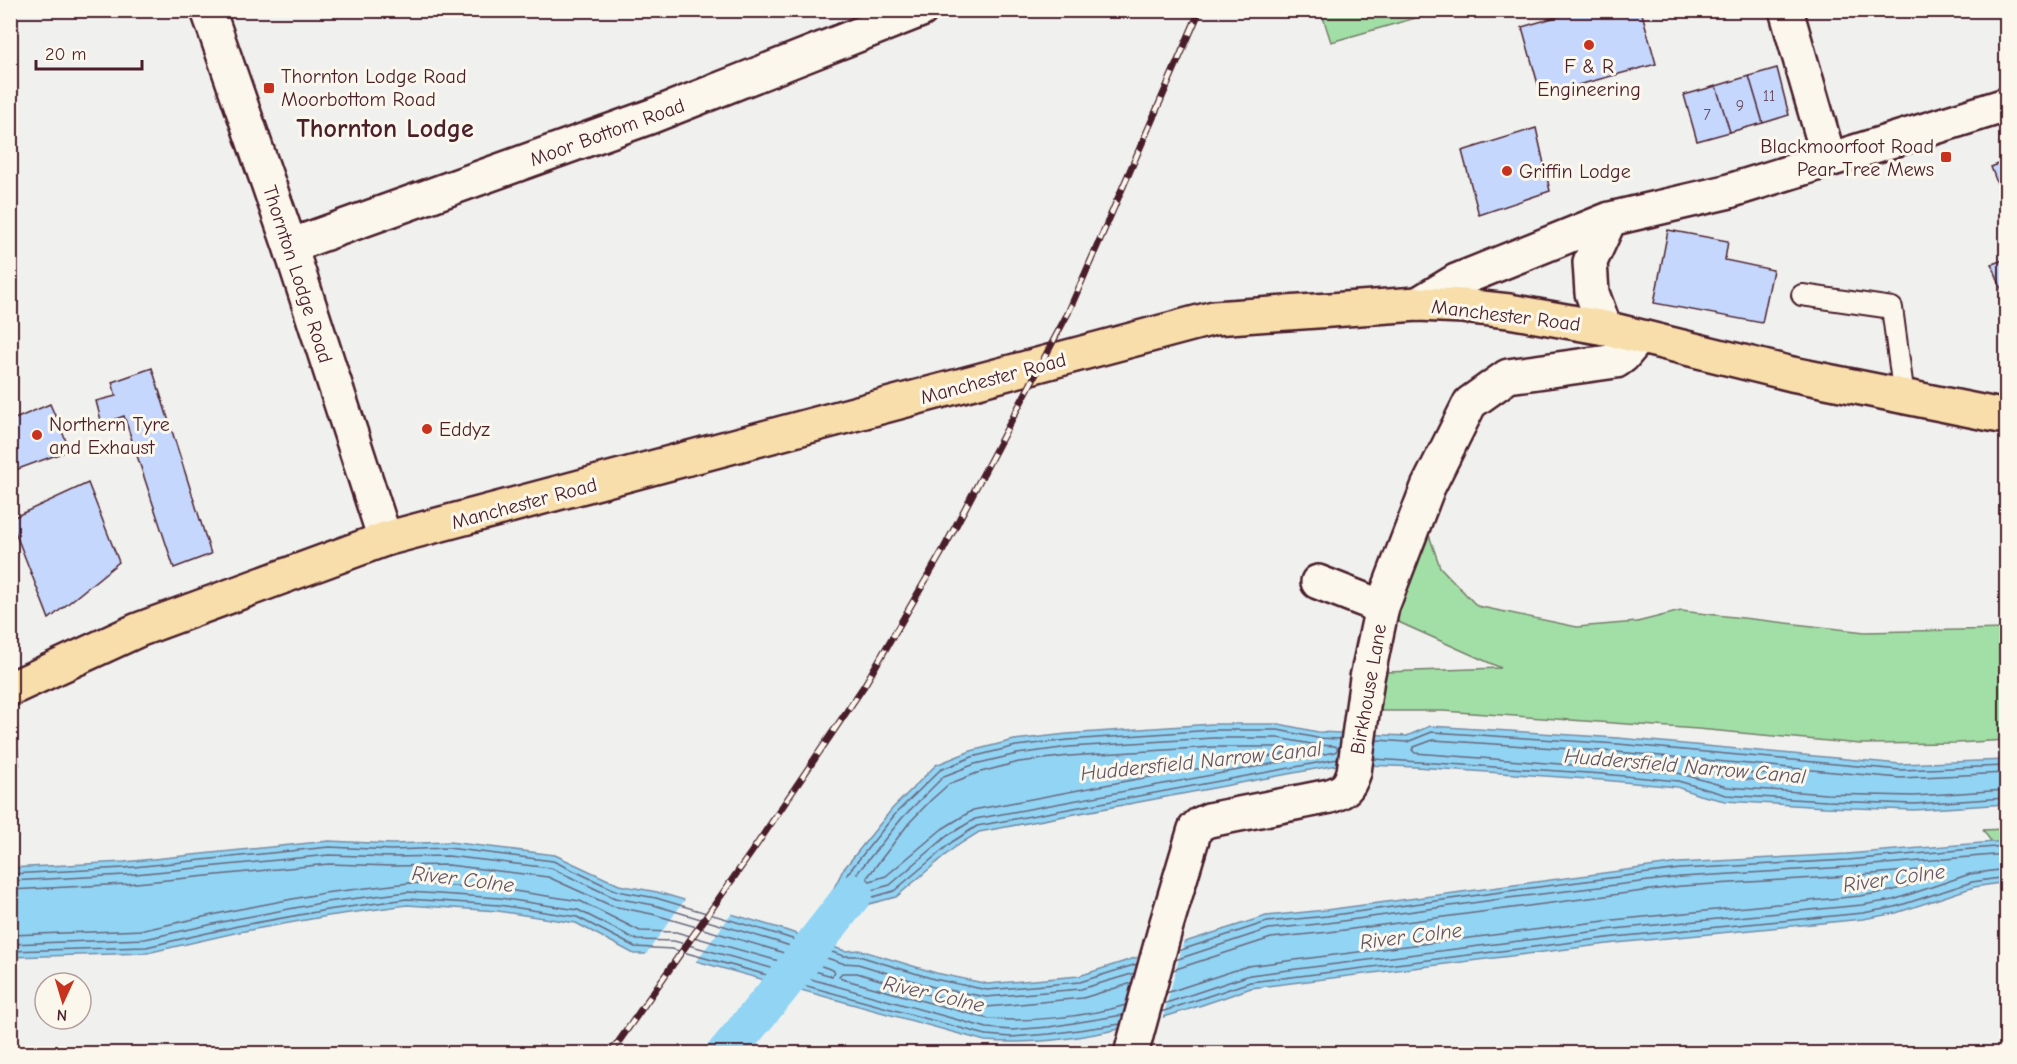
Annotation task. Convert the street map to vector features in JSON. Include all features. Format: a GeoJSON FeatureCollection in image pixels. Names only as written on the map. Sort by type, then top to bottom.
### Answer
{"type":"FeatureCollection","features":[{"type":"Feature","properties":{"kind":"main road","name":"Manchester Road"},"geometry":{"type":"LineString","coordinates":[[10,689],[138,630],[385,539],[1214,318],[1418,304],[1509,311],[1605,328],[1792,374],[2007,417]]}},
{"type":"Feature","properties":{"kind":"street","name":"Thornton Lodge Road"},"geometry":{"type":"LineString","coordinates":[[208,10],[290,246],[385,539]]}},
{"type":"Feature","properties":{"kind":"street","name":"Moor Bottom Road"},"geometry":{"type":"LineString","coordinates":[[290,246],[652,116],[921,10]]}},
{"type":"Feature","properties":{"kind":"street"},"geometry":{"type":"LineString","coordinates":[[1786,10],[1829,159]]}},
{"type":"Feature","properties":{"kind":"street"},"geometry":{"type":"LineString","coordinates":[[1418,304],[1456,281],[1610,219],[1726,192],[2007,105]]}},
{"type":"Feature","properties":{"kind":"street"},"geometry":{"type":"LineString","coordinates":[[1605,328],[1592,293],[1590,262],[1610,219]]}},
{"type":"Feature","properties":{"kind":"street","name":"Birkhouse Lane"},"geometry":{"type":"LineString","coordinates":[[1131,1053],[1192,838],[1200,824],[1209,820],[1330,796],[1347,789],[1354,772],[1371,655],[1382,607],[1428,487],[1470,403],[1508,376],[1616,361],[1639,337]]}},
{"type":"Feature","properties":{"kind":"street"},"geometry":{"type":"LineString","coordinates":[[1318,582],[1382,607]]}},
{"type":"Feature","properties":{"kind":"lane"},"geometry":{"type":"LineString","coordinates":[[1802,296],[1892,308],[1904,397]]}},
{"type":"Feature","properties":{"kind":"green space"},"geometry":{"type":"Polygon","coordinates":[[[1321,10],[1440,11],[1331,42],[1321,10]]]}},
{"type":"Feature","properties":{"kind":"green space"},"geometry":{"type":"Polygon","coordinates":[[[1429,535],[1440,567],[1477,606],[1577,627],[1637,622],[1681,611],[1865,632],[2006,629],[2006,740],[1860,744],[1698,729],[1443,711],[1379,711],[1386,672],[1501,668],[1394,620],[1429,535]]]}},
{"type":"Feature","properties":{"kind":"green space"},"geometry":{"type":"Polygon","coordinates":[[[2006,829],[2006,863],[1983,830],[2006,829]]]}},
{"type":"Feature","properties":{"kind":"water"},"geometry":{"type":"Polygon","coordinates":[[[1212,724],[1279,724],[1318,732],[1407,736],[1430,726],[1618,738],[1900,764],[2006,760],[2006,804],[1914,810],[1725,801],[1677,787],[1416,767],[1342,764],[979,832],[955,847],[896,897],[869,904],[836,933],[822,933],[817,922],[843,870],[892,809],[936,765],[971,751],[1014,740],[1212,724]]]}},
{"type":"Feature","properties":{"kind":"water","name":"River Colne"},"geometry":{"type":"Polygon","coordinates":[[[329,841],[392,844],[449,842],[555,855],[619,885],[657,892],[782,929],[845,951],[860,950],[936,973],[988,984],[1079,976],[1266,916],[1679,863],[1847,854],[2006,841],[2006,882],[1974,887],[1896,913],[1863,919],[1616,943],[1251,988],[1120,1029],[1053,1040],[1019,1042],[985,1041],[671,954],[634,954],[576,923],[498,911],[407,905],[239,932],[147,953],[11,957],[10,868],[124,862],[329,841]]]}},
{"type":"Feature","properties":{"kind":"water"},"geometry":{"type":"Polygon","coordinates":[[[770,987],[779,989],[783,995],[733,1053],[715,1053],[770,987]]]}},
{"type":"Feature","properties":{"kind":"pier"},"geometry":{"type":"Polygon","coordinates":[[[686,898],[733,912],[694,964],[670,957],[644,957],[686,898]]]}},
{"type":"Feature","properties":{"kind":"pier"},"geometry":{"type":"Polygon","coordinates":[[[1184,940],[1162,1021],[1118,1034],[1138,954],[1184,940]]]}},
{"type":"Feature","properties":{"kind":"building","name":"F & R Engineering"},"geometry":{"type":"Polygon","coordinates":[[[1580,10],[1641,10],[1656,64],[1541,95],[1522,27],[1580,10]]]}},
{"type":"Feature","properties":{"kind":"building"},"geometry":{"type":"Polygon","coordinates":[[[1777,68],[1789,115],[1763,123],[1749,76],[1777,68]]]}},
{"type":"Feature","properties":{"kind":"building"},"geometry":{"type":"Polygon","coordinates":[[[1749,76],[1763,123],[1730,132],[1716,86],[1749,76]]]}},
{"type":"Feature","properties":{"kind":"building"},"geometry":{"type":"Polygon","coordinates":[[[1716,86],[1730,132],[1697,141],[1684,95],[1716,86]]]}},
{"type":"Feature","properties":{"kind":"building","name":"Griffin Lodge"},"geometry":{"type":"Polygon","coordinates":[[[1536,128],[1550,191],[1479,215],[1462,151],[1536,128]]]}},
{"type":"Feature","properties":{"kind":"building"},"geometry":{"type":"Polygon","coordinates":[[[2006,161],[2006,204],[2005,204],[1991,167],[2006,161]]]}},
{"type":"Feature","properties":{"kind":"building"},"geometry":{"type":"Polygon","coordinates":[[[1668,230],[1728,241],[1725,260],[1773,270],[1762,323],[1654,303],[1668,230]]]}},
{"type":"Feature","properties":{"kind":"building"},"geometry":{"type":"Polygon","coordinates":[[[2006,259],[2006,301],[1992,264],[2006,259]]]}},
{"type":"Feature","properties":{"kind":"building"},"geometry":{"type":"Polygon","coordinates":[[[152,368],[211,554],[174,568],[124,416],[102,424],[96,401],[116,396],[112,382],[152,368]]]}},
{"type":"Feature","properties":{"kind":"building","name":"Northern Tyre and Exhaust"},"geometry":{"type":"Polygon","coordinates":[[[50,404],[70,450],[10,472],[10,421],[50,404]]]}},
{"type":"Feature","properties":{"kind":"building"},"geometry":{"type":"Polygon","coordinates":[[[88,483],[119,562],[49,619],[10,519],[88,483]]]}},
{"type":"Feature","properties":{"kind":"building"},"geometry":{"type":"Polygon","coordinates":[[[15,725],[19,765],[10,770],[10,728],[15,725]]]}},
{"type":"Feature","properties":{"kind":"waterway","name":"Huddersfield Narrow Canal"},"geometry":{"type":"LineString","coordinates":[[725,1054],[854,893]]}},
{"type":"Feature","properties":{"kind":"railway"},"geometry":{"type":"LineString","coordinates":[[610,1054],[753,850],[864,686],[942,552],[1068,313],[1200,10]]}},
{"type":"Feature","properties":{"kind":"place","name":"F & R Engineering"},"geometry":{"type":"Point","coordinates":[1589,45]}},
{"type":"Feature","properties":{"kind":"place","name":"Thornton Lodge Road Moorbottom Road"},"geometry":{"type":"Point","coordinates":[269,88]}},
{"type":"Feature","properties":{"kind":"place","name":"Blackmoorfoot Road Pear Tree Mews"},"geometry":{"type":"Point","coordinates":[1946,157]}},
{"type":"Feature","properties":{"kind":"place","name":"Griffin Lodge"},"geometry":{"type":"Point","coordinates":[1507,171]}},
{"type":"Feature","properties":{"kind":"place","name":"Eddyz"},"geometry":{"type":"Point","coordinates":[427,429]}},
{"type":"Feature","properties":{"kind":"place","name":"Northern Tyre and Exhaust"},"geometry":{"type":"Point","coordinates":[37,435]}},
{"type":"Feature","properties":{"kind":"district","name":"Thornton Lodge"},"geometry":{"type":"Point","coordinates":[385,128]}}]}
